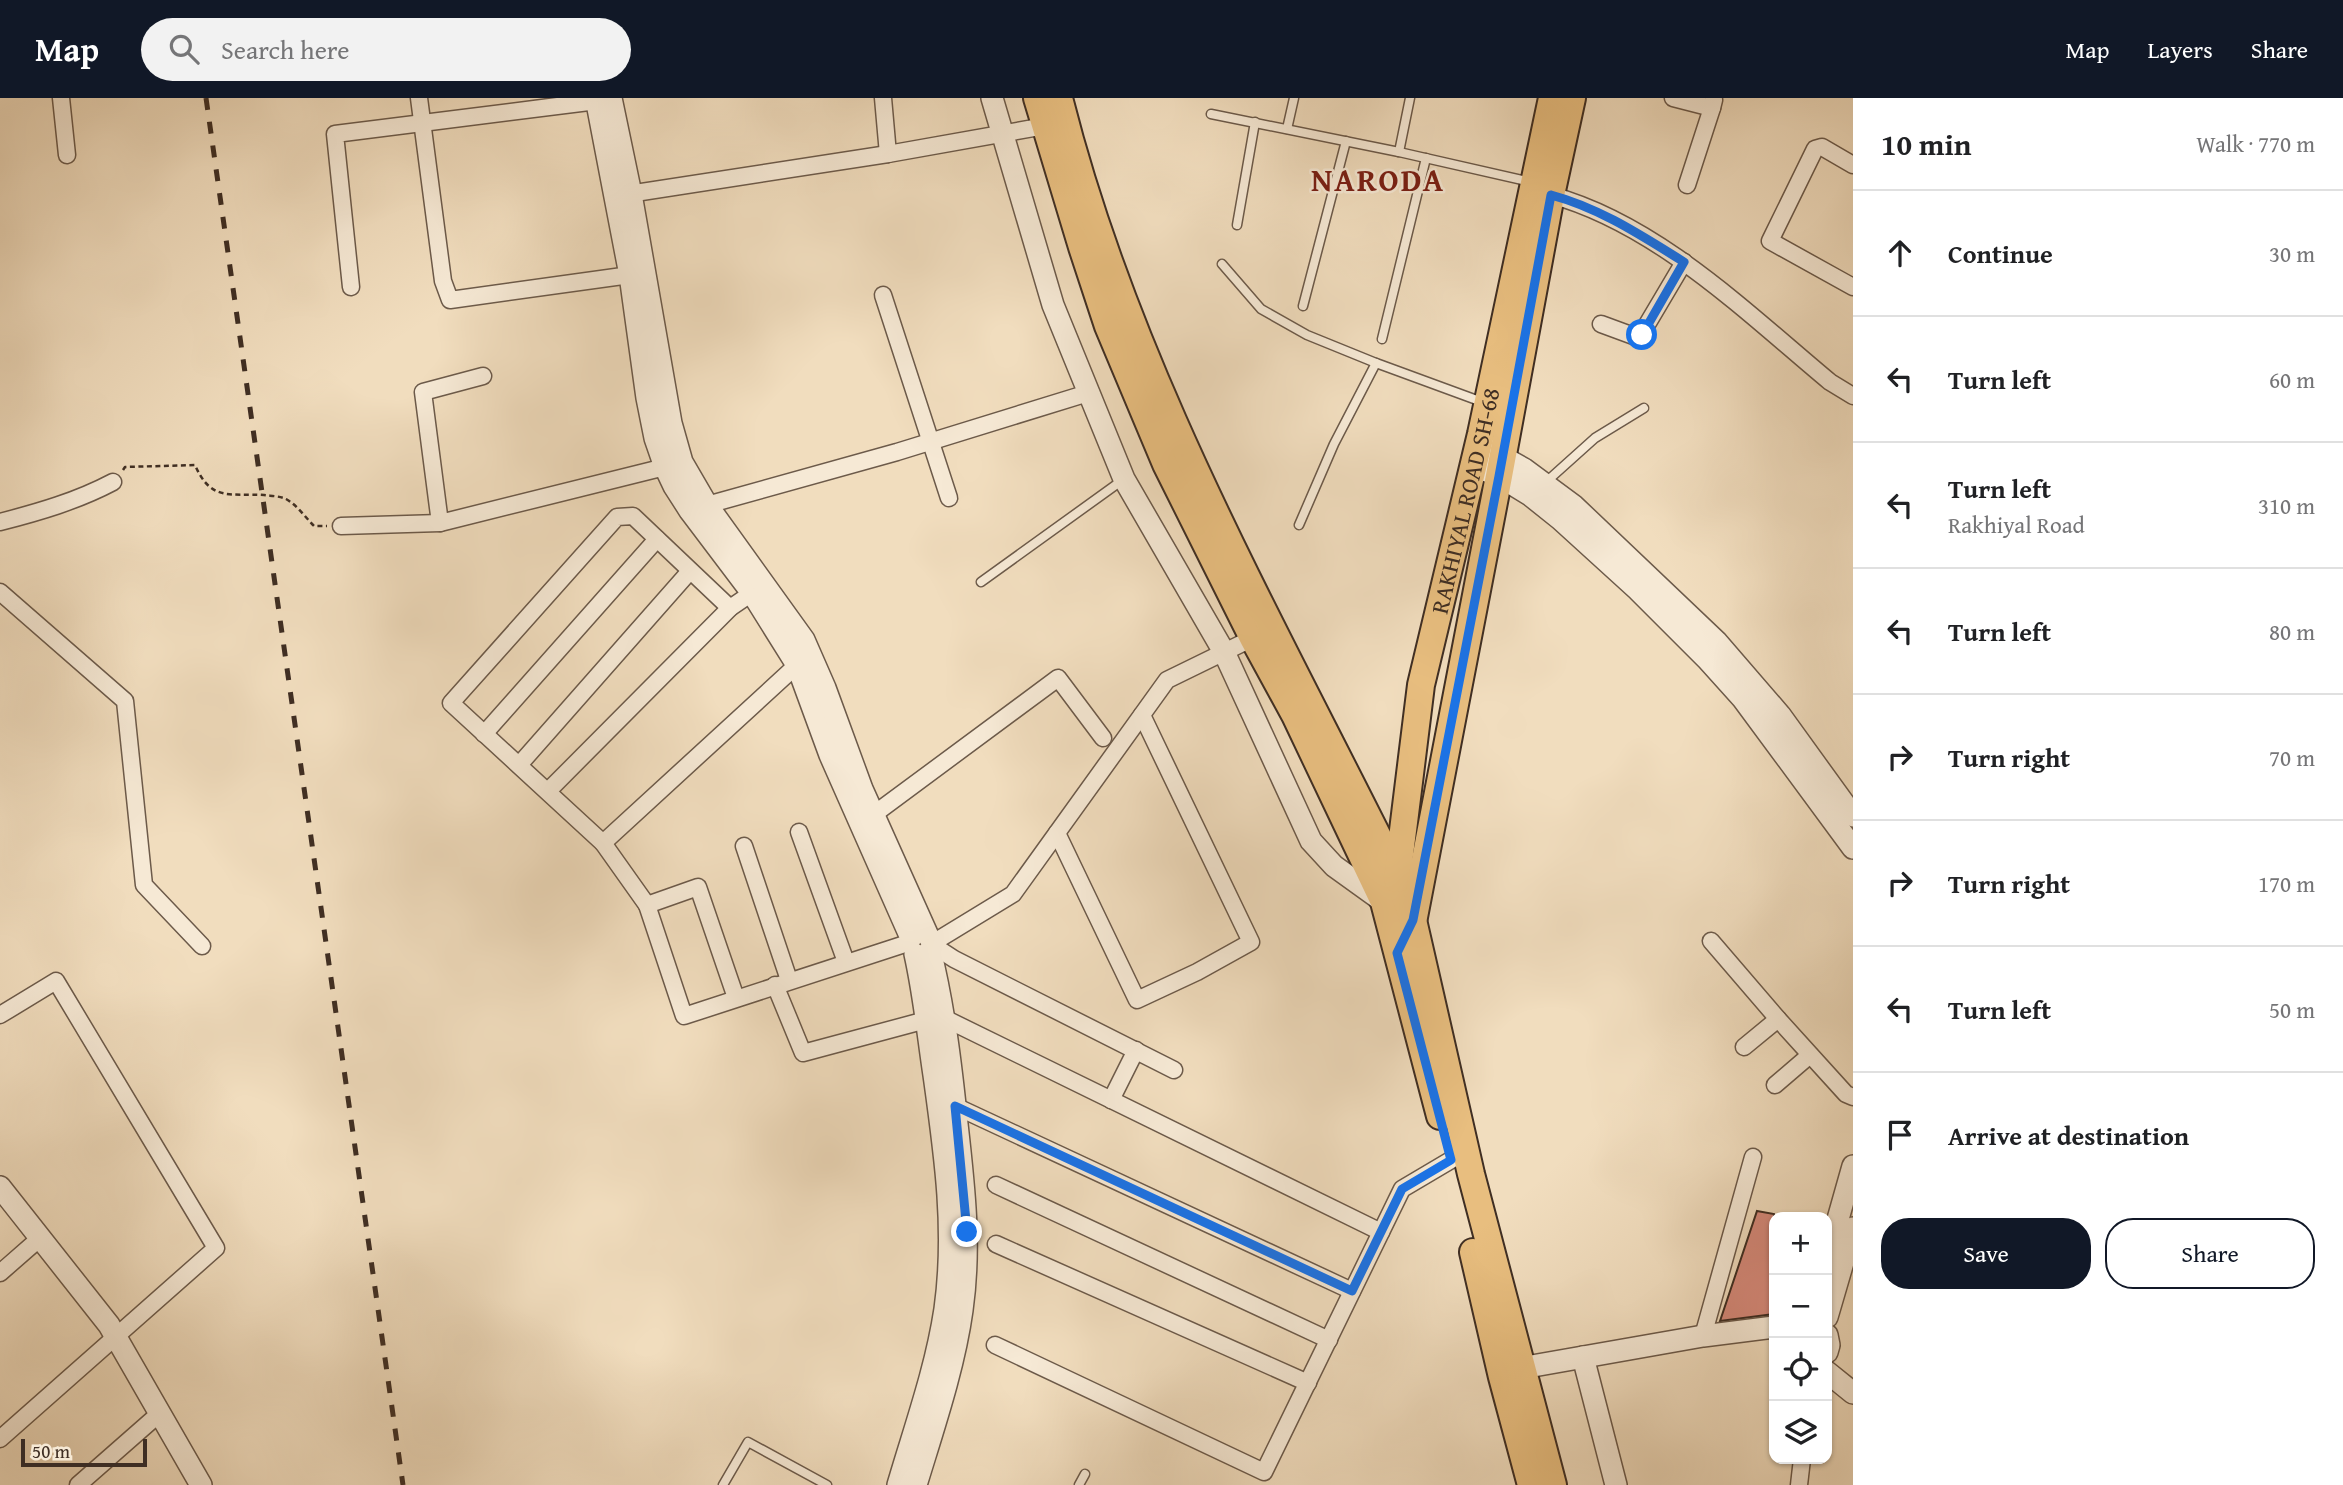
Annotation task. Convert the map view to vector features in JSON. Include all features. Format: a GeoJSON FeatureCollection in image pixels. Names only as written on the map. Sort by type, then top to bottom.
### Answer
{"type":"FeatureCollection","features":[{"type":"Feature","properties":{"kind":"main road"},"geometry":{"type":"LineString","coordinates":[[1037,98],[1108,326],[1166,464],[1253,638],[1295,715],[1384,902],[1531,1485]]}},
{"type":"Feature","properties":{"kind":"main road"},"geometry":{"type":"LineString","coordinates":[[1059,98],[1110,265],[1169,414],[1272,628],[1398,877],[1413,920],[1471,1174],[1553,1485]]}},
{"type":"Feature","properties":{"kind":"main road","name":"RAKHIYAL ROAD SH-68"},"geometry":{"type":"LineString","coordinates":[[1384,902],[1398,877],[1421,685],[1543,189],[1552,98]]}},
{"type":"Feature","properties":{"kind":"main road"},"geometry":{"type":"LineString","coordinates":[[1397,953],[1413,920],[1501,466],[1543,189],[1572,98]]}},
{"type":"Feature","properties":{"kind":"street"},"geometry":{"type":"LineString","coordinates":[[61,98],[67,155]]}},
{"type":"Feature","properties":{"kind":"street"},"geometry":{"type":"LineString","coordinates":[[419,98],[443,281],[450,300],[630,275]]}},
{"type":"Feature","properties":{"kind":"street"},"geometry":{"type":"LineString","coordinates":[[883,98],[888,154]]}},
{"type":"Feature","properties":{"kind":"street"},"geometry":{"type":"LineString","coordinates":[[992,98],[1053,305],[1124,479],[1224,652],[1311,841],[1334,866],[1384,902]]}},
{"type":"Feature","properties":{"kind":"street"},"geometry":{"type":"LineString","coordinates":[[1673,98],[1713,103],[1687,185]]}},
{"type":"Feature","properties":{"kind":"street"},"geometry":{"type":"LineString","coordinates":[[351,287],[335,134],[607,99],[624,195],[676,444],[688,475],[707,505],[804,640],[825,688],[920,944],[955,1106],[962,1314],[916,1485]]}},
{"type":"Feature","properties":{"kind":"street"},"geometry":{"type":"LineString","coordinates":[[624,195],[888,154],[1045,125]]}},
{"type":"Feature","properties":{"kind":"street"},"geometry":{"type":"LineString","coordinates":[[1853,165],[1822,147],[1815,149],[1770,241],[1853,286]]}},
{"type":"Feature","properties":{"kind":"street"},"geometry":{"type":"LineString","coordinates":[[1543,189],[1623,225],[1684,262],[1830,382],[1853,396]]}},
{"type":"Feature","properties":{"kind":"street"},"geometry":{"type":"LineString","coordinates":[[624,195],[630,275],[647,398],[655,438],[665,467],[690,511],[752,593],[797,665],[830,755],[920,944],[1174,1069]]}},
{"type":"Feature","properties":{"kind":"street"},"geometry":{"type":"LineString","coordinates":[[1601,324],[1639,338],[1684,262]]}},
{"type":"Feature","properties":{"kind":"street"},"geometry":{"type":"LineString","coordinates":[[883,295],[949,498]]}},
{"type":"Feature","properties":{"kind":"street"},"geometry":{"type":"LineString","coordinates":[[440,523],[422,392],[483,376]]}},
{"type":"Feature","properties":{"kind":"street"},"geometry":{"type":"LineString","coordinates":[[707,505],[931,442],[1088,393]]}},
{"type":"Feature","properties":{"kind":"street"},"geometry":{"type":"LineString","coordinates":[[1476,456],[1501,466],[1619,547],[1738,664],[1780,715],[1853,816]]}},
{"type":"Feature","properties":{"kind":"street"},"geometry":{"type":"LineString","coordinates":[[341,526],[440,523],[665,467]]}},
{"type":"Feature","properties":{"kind":"street"},"geometry":{"type":"LineString","coordinates":[[0,522],[43,511],[92,493],[113,482]]}},
{"type":"Feature","properties":{"kind":"street"},"geometry":{"type":"LineString","coordinates":[[1537,489],[1560,519],[1638,590],[1744,699],[1853,848]]}},
{"type":"Feature","properties":{"kind":"street"},"geometry":{"type":"LineString","coordinates":[[730,608],[633,516],[617,517],[451,703],[603,843],[647,905],[684,1016],[846,962],[920,944],[1013,894],[1167,680],[1253,638]]}},
{"type":"Feature","properties":{"kind":"street"},"geometry":{"type":"LineString","coordinates":[[484,734],[657,539]]}},
{"type":"Feature","properties":{"kind":"street"},"geometry":{"type":"LineString","coordinates":[[519,765],[690,570]]}},
{"type":"Feature","properties":{"kind":"street"},"geometry":{"type":"LineString","coordinates":[[0,592],[125,701],[144,885],[202,946]]}},
{"type":"Feature","properties":{"kind":"street"},"geometry":{"type":"LineString","coordinates":[[548,791],[730,608],[752,593]]}},
{"type":"Feature","properties":{"kind":"street"},"geometry":{"type":"LineString","coordinates":[[603,843],[797,665]]}},
{"type":"Feature","properties":{"kind":"street"},"geometry":{"type":"LineString","coordinates":[[873,816],[1058,678],[1102,738]]}},
{"type":"Feature","properties":{"kind":"street"},"geometry":{"type":"LineString","coordinates":[[1057,833],[1136,1000],[1198,972],[1251,942],[1142,715]]}},
{"type":"Feature","properties":{"kind":"street"},"geometry":{"type":"LineString","coordinates":[[799,832],[846,962]]}},
{"type":"Feature","properties":{"kind":"street"},"geometry":{"type":"LineString","coordinates":[[744,846],[803,1053],[935,1019],[1111,1100],[1381,1231]]}},
{"type":"Feature","properties":{"kind":"street"},"geometry":{"type":"LineString","coordinates":[[647,905],[698,887],[736,998]]}},
{"type":"Feature","properties":{"kind":"street"},"geometry":{"type":"LineString","coordinates":[[1711,942],[1777,1019],[1846,1094],[1853,1097]]}},
{"type":"Feature","properties":{"kind":"street"},"geometry":{"type":"LineString","coordinates":[[0,1015],[57,981],[216,1248],[0,1439]]}},
{"type":"Feature","properties":{"kind":"street"},"geometry":{"type":"LineString","coordinates":[[898,1485],[936,1357],[958,1233],[945,1153],[935,1019]]}},
{"type":"Feature","properties":{"kind":"street"},"geometry":{"type":"LineString","coordinates":[[1744,1047],[1777,1019]]}},
{"type":"Feature","properties":{"kind":"street"},"geometry":{"type":"LineString","coordinates":[[1111,1100],[1136,1050]]}},
{"type":"Feature","properties":{"kind":"street"},"geometry":{"type":"LineString","coordinates":[[1774,1085],[1810,1055]]}},
{"type":"Feature","properties":{"kind":"street"},"geometry":{"type":"LineString","coordinates":[[955,1106],[1352,1291]]}},
{"type":"Feature","properties":{"kind":"street"},"geometry":{"type":"LineString","coordinates":[[1703,1336],[1753,1157]]}},
{"type":"Feature","properties":{"kind":"street"},"geometry":{"type":"LineString","coordinates":[[995,1345],[1264,1472],[1402,1189],[1451,1160]]}},
{"type":"Feature","properties":{"kind":"street"},"geometry":{"type":"LineString","coordinates":[[1832,1240],[1853,1166]]}},
{"type":"Feature","properties":{"kind":"street"},"geometry":{"type":"LineString","coordinates":[[996,1185],[1329,1340]]}},
{"type":"Feature","properties":{"kind":"street"},"geometry":{"type":"LineString","coordinates":[[0,1188],[115,1336],[201,1485]]}},
{"type":"Feature","properties":{"kind":"street"},"geometry":{"type":"LineString","coordinates":[[1832,1300],[1853,1228]]}},
{"type":"Feature","properties":{"kind":"street"},"geometry":{"type":"LineString","coordinates":[[0,1273],[40,1238]]}},
{"type":"Feature","properties":{"kind":"street"},"geometry":{"type":"LineString","coordinates":[[996,1244],[1308,1383]]}},
{"type":"Feature","properties":{"kind":"street"},"geometry":{"type":"LineString","coordinates":[[1521,1368],[1703,1336],[1769,1328]]}},
{"type":"Feature","properties":{"kind":"street"},"geometry":{"type":"LineString","coordinates":[[1583,1357],[1616,1485]]}},
{"type":"Feature","properties":{"kind":"street"},"geometry":{"type":"LineString","coordinates":[[1832,1377],[1853,1392]]}},
{"type":"Feature","properties":{"kind":"street"},"geometry":{"type":"LineString","coordinates":[[78,1485],[160,1413]]}},
{"type":"Feature","properties":{"kind":"street"},"geometry":{"type":"LineString","coordinates":[[1800,1485],[1802,1464]]}},
{"type":"Feature","properties":{"kind":"lane"},"geometry":{"type":"LineString","coordinates":[[1287,129],[1294,98]]}},
{"type":"Feature","properties":{"kind":"lane"},"geometry":{"type":"LineString","coordinates":[[1399,152],[1410,98]]}},
{"type":"Feature","properties":{"kind":"lane"},"geometry":{"type":"LineString","coordinates":[[1211,114],[1426,158],[1543,189]]}},
{"type":"Feature","properties":{"kind":"lane"},"geometry":{"type":"LineString","coordinates":[[1237,225],[1255,122]]}},
{"type":"Feature","properties":{"kind":"lane"},"geometry":{"type":"LineString","coordinates":[[1303,306],[1346,141]]}},
{"type":"Feature","properties":{"kind":"lane"},"geometry":{"type":"LineString","coordinates":[[1382,339],[1426,158]]}},
{"type":"Feature","properties":{"kind":"lane"},"geometry":{"type":"LineString","coordinates":[[1222,264],[1261,309],[1307,335],[1488,404]]}},
{"type":"Feature","properties":{"kind":"lane"},"geometry":{"type":"LineString","coordinates":[[1299,525],[1334,444],[1376,363]]}},
{"type":"Feature","properties":{"kind":"lane"},"geometry":{"type":"LineString","coordinates":[[1537,489],[1595,438],[1644,408]]}},
{"type":"Feature","properties":{"kind":"lane"},"geometry":{"type":"LineString","coordinates":[[981,582],[1124,479]]}},
{"type":"Feature","properties":{"kind":"lane"},"geometry":{"type":"LineString","coordinates":[[723,1485],[748,1442],[827,1485]]}},
{"type":"Feature","properties":{"kind":"lane"},"geometry":{"type":"LineString","coordinates":[[1079,1485],[1085,1474]]}},
{"type":"Feature","properties":{"kind":"path"},"geometry":{"type":"LineString","coordinates":[[113,482],[125,467],[195,465],[200,478],[218,493],[284,498],[314,526],[341,526]]}},
{"type":"Feature","properties":{"kind":"building"},"geometry":{"type":"Polygon","coordinates":[[[1757,1211],[1769,1213],[1769,1315],[1720,1321],[1757,1211]]]}},
{"type":"Feature","properties":{"kind":"railway"},"geometry":{"type":"LineString","coordinates":[[206,98],[403,1485]]}},
{"type":"Feature","properties":{"kind":"district","name":"NARODA"},"geometry":{"type":"Point","coordinates":[1378,179]}},
{"type":"Feature","properties":{"kind":"route"},"geometry":{"type":"LineString","coordinates":[[967,1232],[955,1106],[1352,1291],[1402,1189],[1451,1160],[1397,953],[1413,920],[1551,195],[1574,201],[1623,225],[1684,262],[1642,335]]}}]}
